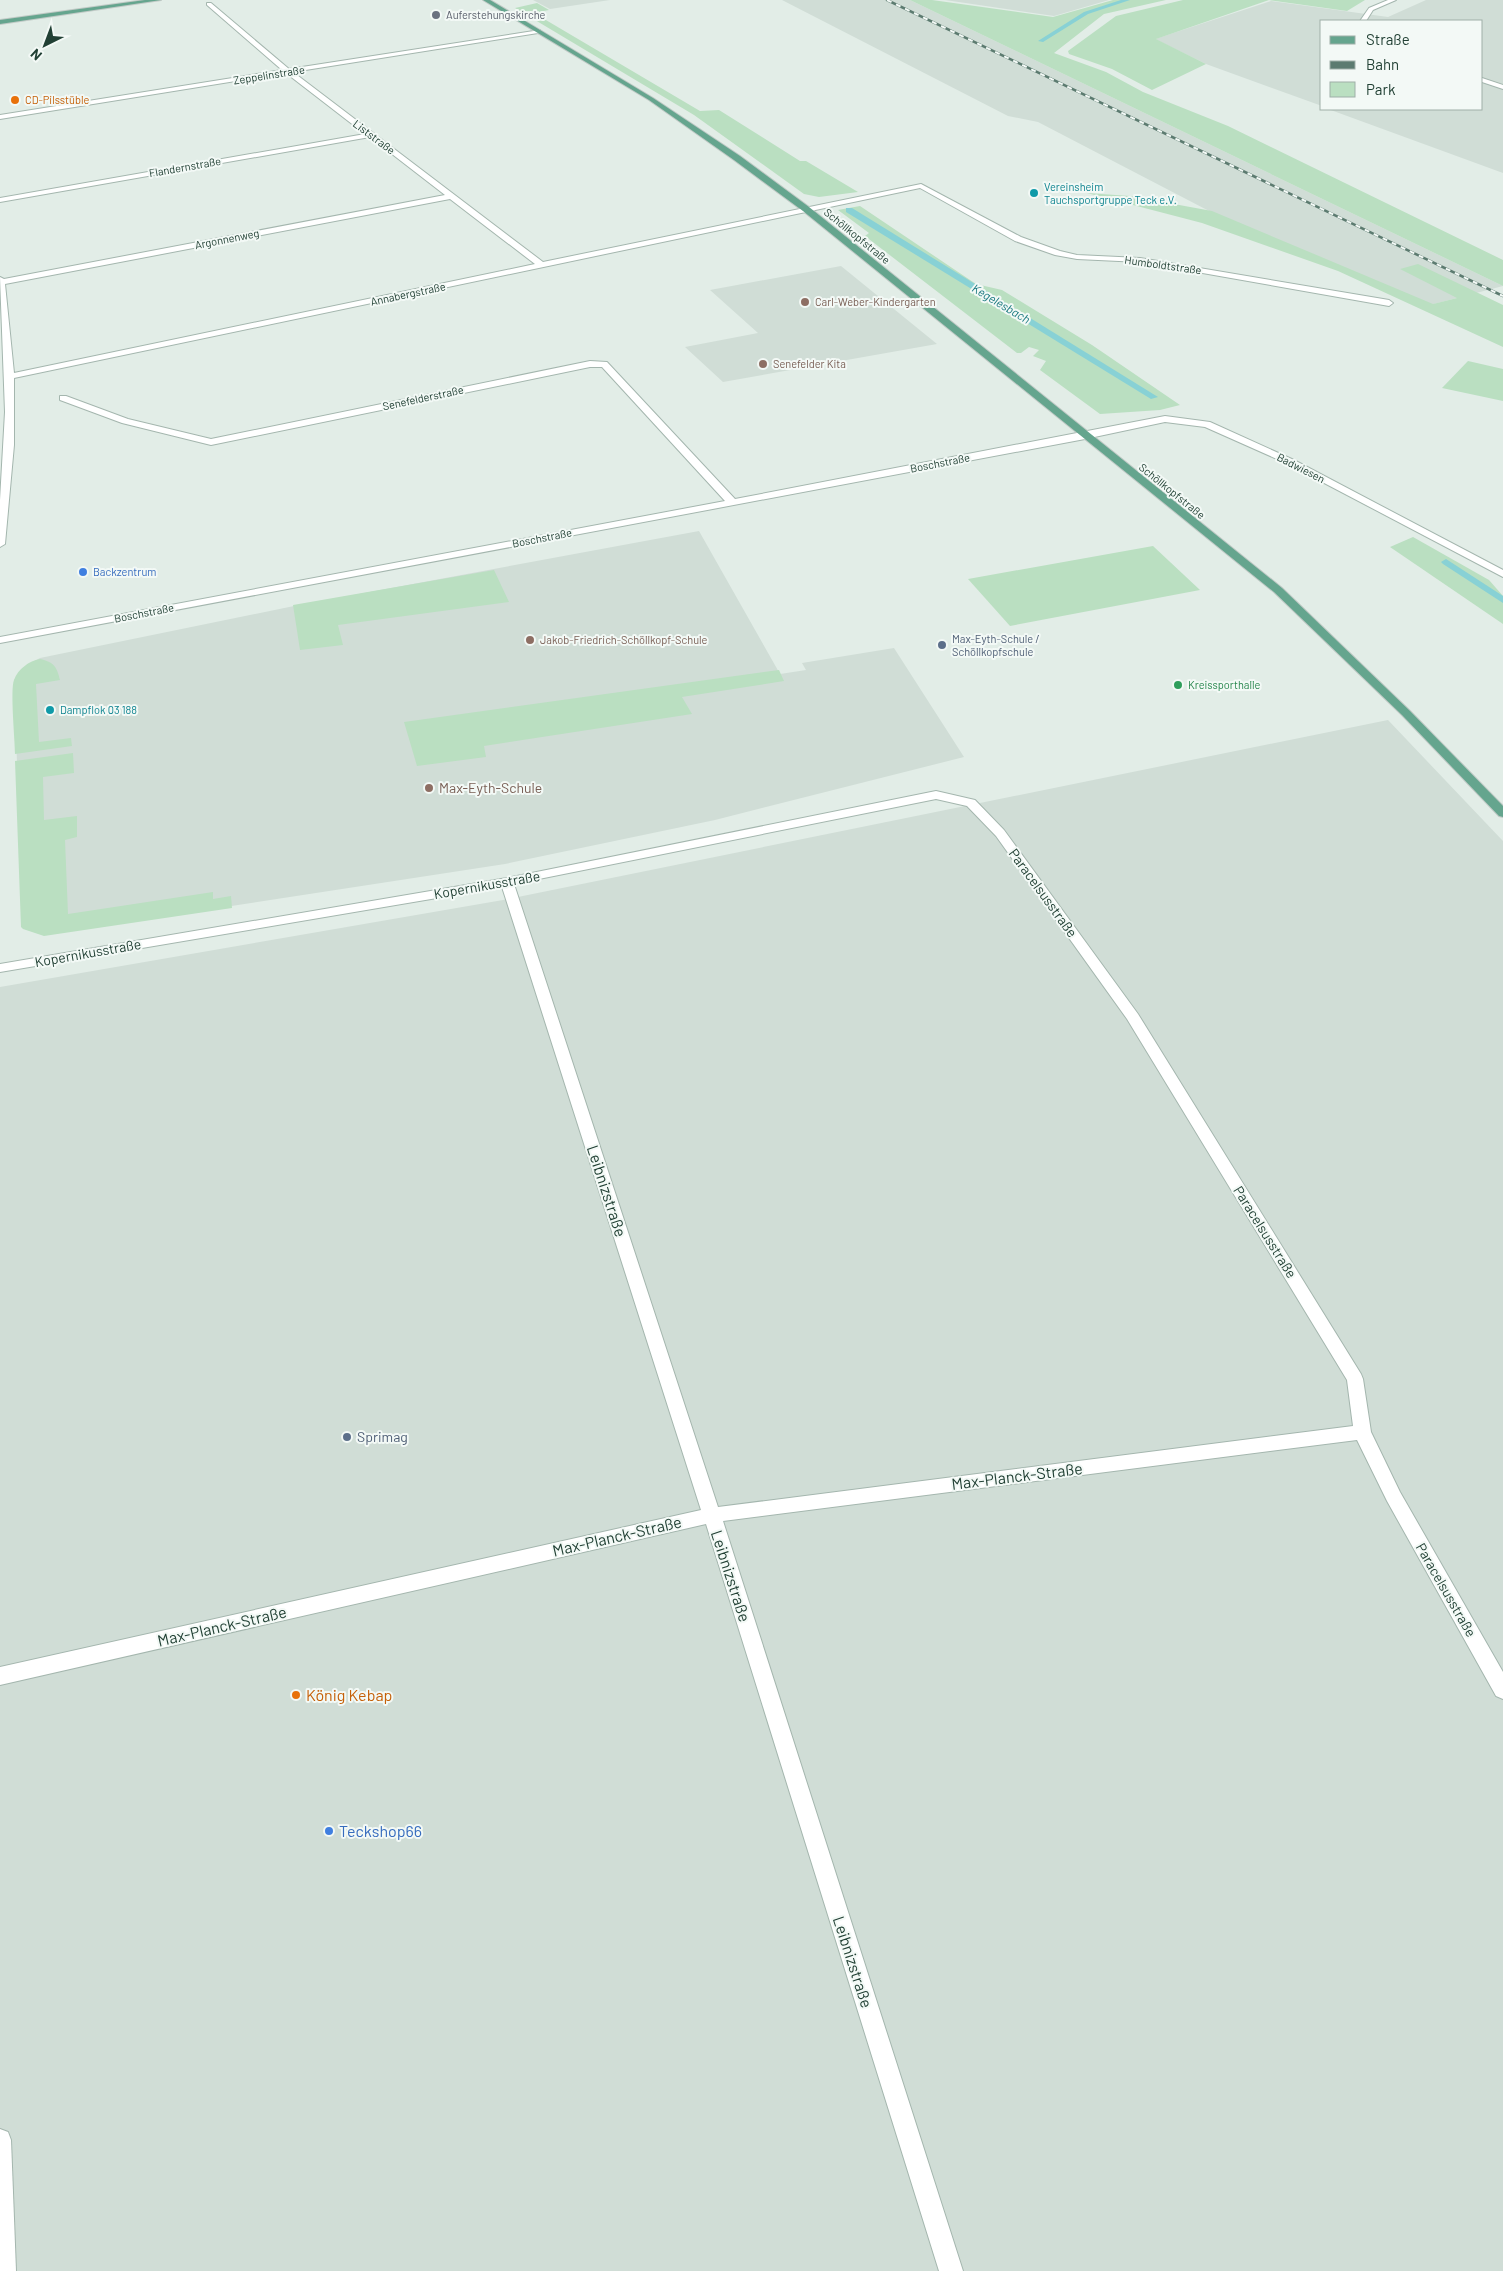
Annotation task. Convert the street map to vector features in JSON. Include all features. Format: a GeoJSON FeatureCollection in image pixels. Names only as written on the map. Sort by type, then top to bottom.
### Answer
{"type":"FeatureCollection","features":[{"type":"Feature","properties":{"kind":"main road"},"geometry":{"type":"LineString","coordinates":[[0,22],[158,0]]}},
{"type":"Feature","properties":{"kind":"main road","name":"Schöllkopfstraße"},"geometry":{"type":"LineString","coordinates":[[486,0],[650,98],[737,158],[806,209],[1278,590],[1412,719],[1503,813]]}},
{"type":"Feature","properties":{"kind":"street"},"geometry":{"type":"LineString","coordinates":[[1363,20],[1371,9],[1393,0]]}},
{"type":"Feature","properties":{"kind":"street","name":"Liststraße"},"geometry":{"type":"LineString","coordinates":[[209,4],[289,72],[544,266]]}},
{"type":"Feature","properties":{"kind":"street","name":"Zeppelinstraße"},"geometry":{"type":"LineString","coordinates":[[0,117],[538,31]]}},
{"type":"Feature","properties":{"kind":"street"},"geometry":{"type":"LineString","coordinates":[[1483,80],[1503,87]]}},
{"type":"Feature","properties":{"kind":"street","name":"Flandernstraße"},"geometry":{"type":"LineString","coordinates":[[0,200],[370,135]]}},
{"type":"Feature","properties":{"kind":"street","name":"Schöllkopfstraße"},"geometry":{"type":"LineString","coordinates":[[806,209],[921,186]]}},
{"type":"Feature","properties":{"kind":"street","name":"Humboldtstraße"},"geometry":{"type":"LineString","coordinates":[[921,186],[1018,239],[1058,253],[1078,257],[1140,260],[1389,303]]}},
{"type":"Feature","properties":{"kind":"street","name":"Argonnenweg"},"geometry":{"type":"LineString","coordinates":[[0,281],[453,196]]}},
{"type":"Feature","properties":{"kind":"street","name":"Annabergstraße"},"geometry":{"type":"LineString","coordinates":[[10,376],[544,266],[806,209]]}},
{"type":"Feature","properties":{"kind":"street"},"geometry":{"type":"LineString","coordinates":[[0,281],[10,376],[8,484],[0,544]]}},
{"type":"Feature","properties":{"kind":"street","name":"Senefelderstraße"},"geometry":{"type":"LineString","coordinates":[[63,398],[125,421],[211,442],[590,364],[604,364],[732,502]]}},
{"type":"Feature","properties":{"kind":"street","name":"Badwiesen"},"geometry":{"type":"LineString","coordinates":[[1085,436],[1165,419],[1207,424],[1291,462],[1503,574]]}},
{"type":"Feature","properties":{"kind":"street","name":"Boschstraße"},"geometry":{"type":"LineString","coordinates":[[0,640],[1085,436]]}},
{"type":"Feature","properties":{"kind":"street","name":"Kopernikusstraße"},"geometry":{"type":"LineString","coordinates":[[0,968],[507,882],[936,794],[972,803]]}},
{"type":"Feature","properties":{"kind":"street","name":"Paracelsusstraße"},"geometry":{"type":"LineString","coordinates":[[972,803],[1000,833],[1133,1017],[1355,1379],[1362,1432],[1392,1496],[1503,1690]]}},
{"type":"Feature","properties":{"kind":"street","name":"Leibnizstraße"},"geometry":{"type":"LineString","coordinates":[[507,882],[712,1515],[951,2271]]}},
{"type":"Feature","properties":{"kind":"street","name":"Max-Planck-Straße"},"geometry":{"type":"LineString","coordinates":[[0,1676],[712,1515],[1362,1432]]}},
{"type":"Feature","properties":{"kind":"street"},"geometry":{"type":"LineString","coordinates":[[0,2140],[4,2271]]}},
{"type":"Feature","properties":{"kind":"shaded area"},"geometry":{"type":"Polygon","coordinates":[[[533,0],[610,0],[550,9],[533,0]]]}},
{"type":"Feature","properties":{"kind":"shaded area"},"geometry":{"type":"Polygon","coordinates":[[[782,0],[910,0],[1503,286],[1426,306],[1211,212],[1038,122],[1008,116],[782,0]]]}},
{"type":"Feature","properties":{"kind":"shaded area"},"geometry":{"type":"Polygon","coordinates":[[[945,0],[1109,0],[1054,16],[945,0]]]}},
{"type":"Feature","properties":{"kind":"shaded area"},"geometry":{"type":"Polygon","coordinates":[[[1426,0],[1503,0],[1503,173],[1331,110],[1483,110],[1483,20],[1320,20],[1320,105],[1206,64],[1155,39],[1271,1],[1388,17],[1426,0]]]}},
{"type":"Feature","properties":{"kind":"shaded area"},"geometry":{"type":"Polygon","coordinates":[[[841,266],[937,344],[723,382],[685,347],[758,333],[710,290],[841,266]]]}},
{"type":"Feature","properties":{"kind":"shaded area","name":"Max-Eyth-Schule"},"geometry":{"type":"Polygon","coordinates":[[[699,531],[780,674],[806,670],[802,663],[894,648],[964,757],[715,820],[505,864],[48,934],[23,927],[14,680],[27,665],[40,658],[294,606],[699,531]]]}},
{"type":"Feature","properties":{"kind":"shaded area"},"geometry":{"type":"Polygon","coordinates":[[[1388,720],[1503,841],[1503,2271],[0,2271],[0,987],[503,900],[1388,720]]]}},
{"type":"Feature","properties":{"kind":"green space"},"geometry":{"type":"Polygon","coordinates":[[[910,0],[932,0],[1053,17],[1113,0],[1166,0],[1104,14],[1054,53],[1106,72],[1143,92],[1228,126],[1503,260],[1503,286],[910,0]]]}},
{"type":"Feature","properties":{"kind":"green space"},"geometry":{"type":"Polygon","coordinates":[[[1183,0],[1269,0],[1156,39],[1206,64],[1152,90],[1112,69],[1069,54],[1068,51],[1116,16],[1183,0]]]}},
{"type":"Feature","properties":{"kind":"green space"},"geometry":{"type":"Polygon","coordinates":[[[1269,0],[1365,0],[1347,11],[1269,0]]]}},
{"type":"Feature","properties":{"kind":"green space"},"geometry":{"type":"Polygon","coordinates":[[[537,3],[549,10],[534,13],[700,111],[719,110],[800,161],[806,161],[858,192],[819,197],[804,194],[694,115],[515,8],[537,3]]]}},
{"type":"Feature","properties":{"kind":"green space"},"geometry":{"type":"Polygon","coordinates":[[[1087,193],[1130,196],[1212,211],[1433,304],[1457,298],[1400,269],[1418,264],[1503,305],[1503,347],[1338,271],[1202,223],[1087,193]]]}},
{"type":"Feature","properties":{"kind":"green space"},"geometry":{"type":"Polygon","coordinates":[[[860,206],[976,284],[1002,290],[1092,345],[1180,405],[1160,410],[1100,414],[1040,370],[1046,361],[1033,356],[1039,350],[1029,347],[1021,353],[1017,353],[865,236],[869,233],[838,210],[860,206]]]}},
{"type":"Feature","properties":{"kind":"green space"},"geometry":{"type":"Polygon","coordinates":[[[1468,361],[1503,369],[1503,401],[1442,388],[1468,361]]]}},
{"type":"Feature","properties":{"kind":"green space"},"geometry":{"type":"Polygon","coordinates":[[[1413,537],[1489,580],[1503,596],[1503,624],[1390,547],[1413,537]]]}},
{"type":"Feature","properties":{"kind":"green space"},"geometry":{"type":"Polygon","coordinates":[[[1153,546],[1200,590],[1010,626],[968,579],[1153,546]]]}},
{"type":"Feature","properties":{"kind":"green space"},"geometry":{"type":"Polygon","coordinates":[[[494,570],[509,602],[338,625],[343,645],[300,650],[293,605],[494,570]]]}},
{"type":"Feature","properties":{"kind":"green space"},"geometry":{"type":"Polygon","coordinates":[[[40,659],[54,666],[60,680],[36,684],[39,742],[71,738],[72,746],[15,754],[14,680],[24,666],[40,659]]]}},
{"type":"Feature","properties":{"kind":"green space"},"geometry":{"type":"Polygon","coordinates":[[[779,670],[784,681],[682,697],[692,714],[484,746],[486,757],[417,766],[404,722],[779,670]]]}},
{"type":"Feature","properties":{"kind":"green space"},"geometry":{"type":"Polygon","coordinates":[[[73,753],[74,773],[43,777],[44,820],[77,816],[77,837],[65,840],[68,914],[213,892],[213,899],[231,896],[232,908],[44,936],[23,929],[21,927],[15,761],[73,753]]]}},
{"type":"Feature","properties":{"kind":"waterway","name":"Kegelesbach"},"geometry":{"type":"LineString","coordinates":[[1041,41],[1086,13],[1127,0]]}},
{"type":"Feature","properties":{"kind":"waterway","name":"Kegelesbach"},"geometry":{"type":"LineString","coordinates":[[849,210],[1154,397]]}},
{"type":"Feature","properties":{"kind":"waterway","name":"Kegelesbach"},"geometry":{"type":"LineString","coordinates":[[1446,562],[1503,600]]}},
{"type":"Feature","properties":{"kind":"railway"},"geometry":{"type":"LineString","coordinates":[[887,0],[1503,296]]}},
{"type":"Feature","properties":{"kind":"place","name":"Auferstehungskirche"},"geometry":{"type":"Point","coordinates":[436,15]}},
{"type":"Feature","properties":{"kind":"place","name":"CD-Pilsstüble"},"geometry":{"type":"Point","coordinates":[15,100]}},
{"type":"Feature","properties":{"kind":"place","name":"Vereinsheim Tauchsportgruppe Teck e.V."},"geometry":{"type":"Point","coordinates":[1034,193]}},
{"type":"Feature","properties":{"kind":"place","name":"Carl-Weber-Kindergarten"},"geometry":{"type":"Point","coordinates":[805,302]}},
{"type":"Feature","properties":{"kind":"place","name":"Senefelder Kita"},"geometry":{"type":"Point","coordinates":[763,364]}},
{"type":"Feature","properties":{"kind":"place","name":"Backzentrum"},"geometry":{"type":"Point","coordinates":[83,572]}},
{"type":"Feature","properties":{"kind":"place","name":"Jakob-Friedrich-Schöllkopf-Schule"},"geometry":{"type":"Point","coordinates":[530,640]}},
{"type":"Feature","properties":{"kind":"place","name":"Max-Eyth-Schule / Schöllkopfschule"},"geometry":{"type":"Point","coordinates":[942,645]}},
{"type":"Feature","properties":{"kind":"place","name":"Kreissporthalle"},"geometry":{"type":"Point","coordinates":[1178,685]}},
{"type":"Feature","properties":{"kind":"place","name":"Dampflok 03 188"},"geometry":{"type":"Point","coordinates":[50,710]}},
{"type":"Feature","properties":{"kind":"place","name":"Max-Eyth-Schule"},"geometry":{"type":"Point","coordinates":[429,788]}},
{"type":"Feature","properties":{"kind":"place","name":"Sprimag"},"geometry":{"type":"Point","coordinates":[347,1437]}},
{"type":"Feature","properties":{"kind":"place","name":"König Kebap"},"geometry":{"type":"Point","coordinates":[296,1695]}},
{"type":"Feature","properties":{"kind":"place","name":"Teckshop66"},"geometry":{"type":"Point","coordinates":[329,1831]}}]}
